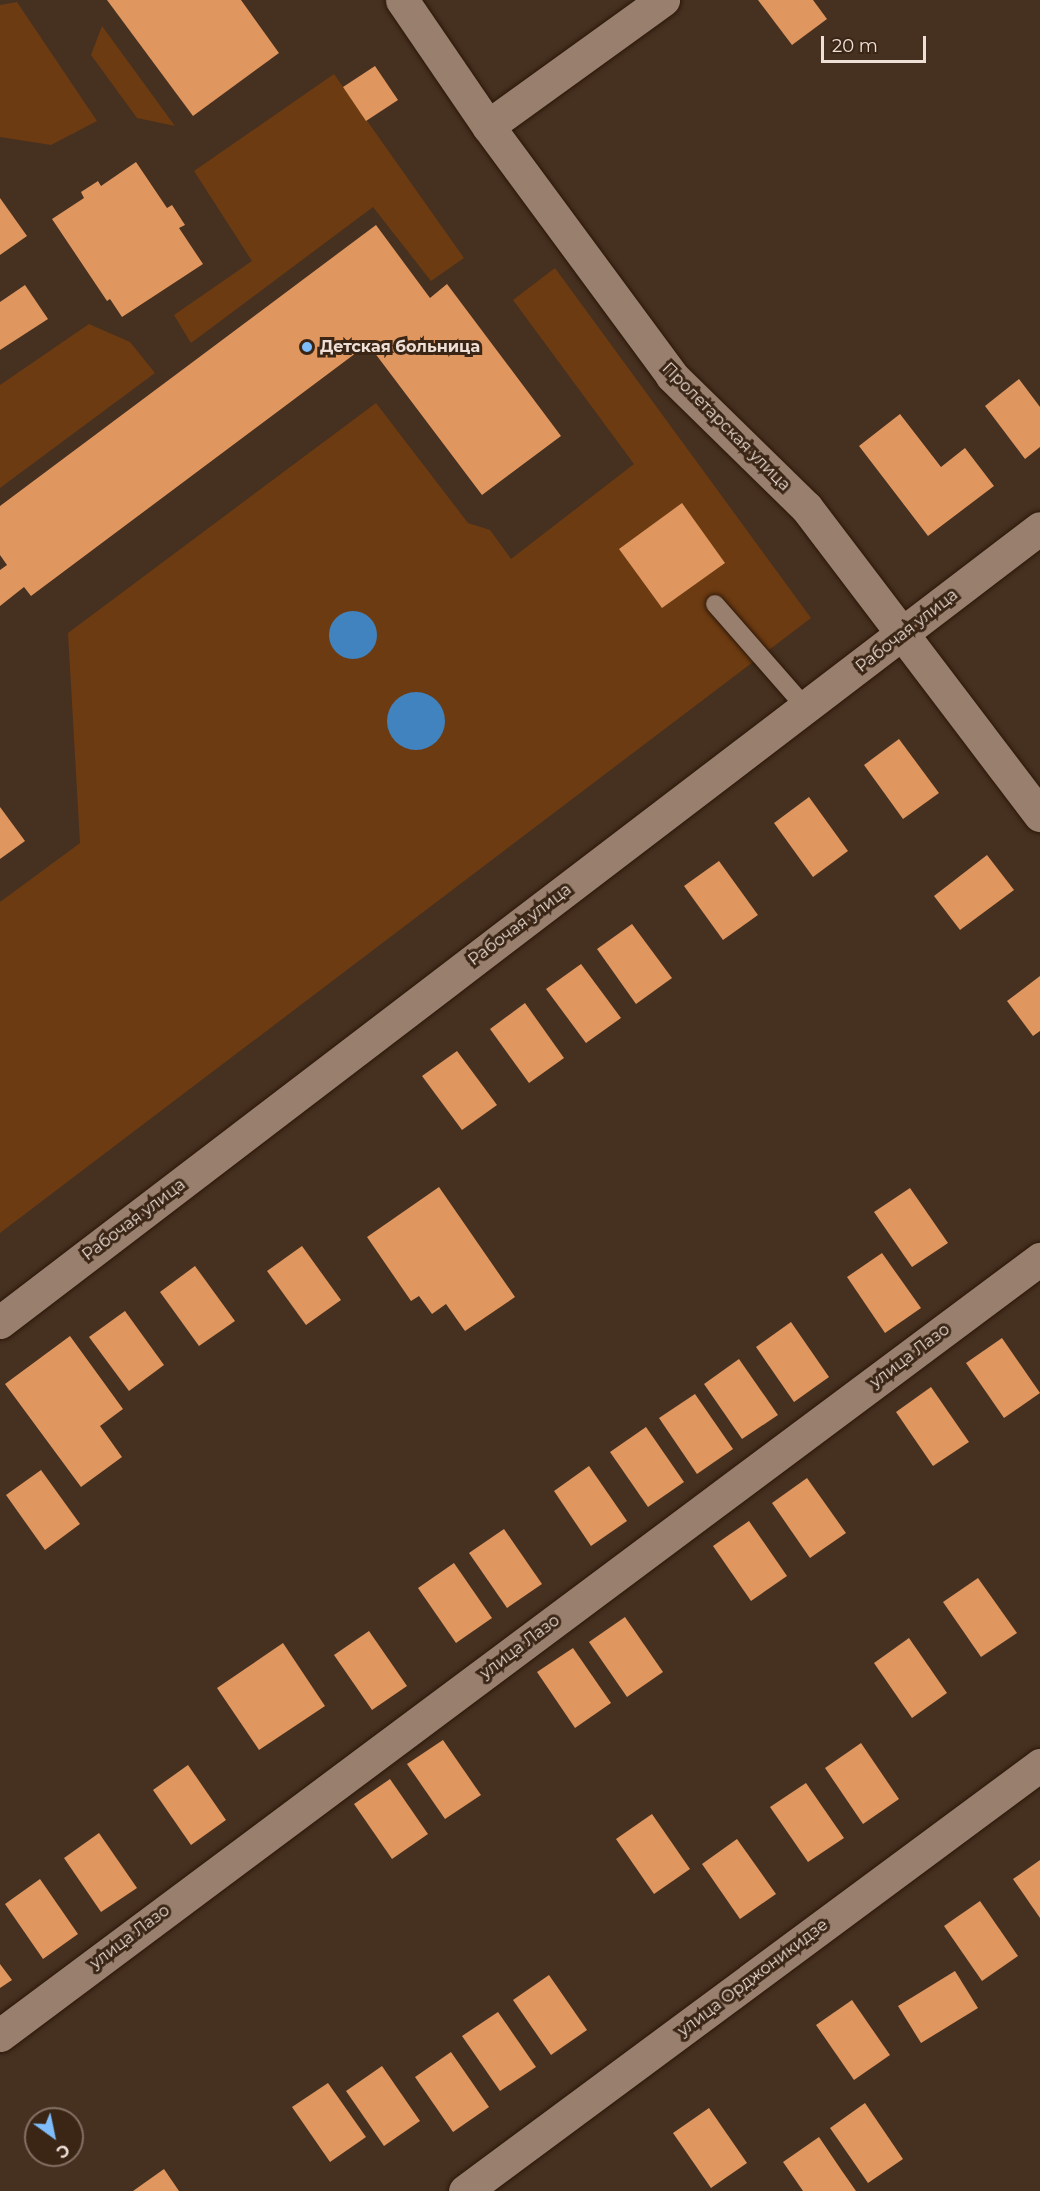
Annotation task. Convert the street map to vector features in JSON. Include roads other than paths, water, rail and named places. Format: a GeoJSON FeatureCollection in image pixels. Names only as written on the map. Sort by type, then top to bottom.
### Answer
{"type":"FeatureCollection","features":[{"type":"Feature","properties":{"kind":"street","name":"Пролетарская улица"},"geometry":{"type":"LineString","coordinates":[[402,0],[488,126],[672,376],[806,507],[1040,815]]}},
{"type":"Feature","properties":{"kind":"street"},"geometry":{"type":"LineString","coordinates":[[488,126],[663,0]]}},
{"type":"Feature","properties":{"kind":"street","name":"Рабочая улица"},"geometry":{"type":"LineString","coordinates":[[0,1322],[1040,528]]}},
{"type":"Feature","properties":{"kind":"street","name":"улица Лазо"},"geometry":{"type":"LineString","coordinates":[[0,2035],[1040,1258]]}},
{"type":"Feature","properties":{"kind":"street","name":"улица Орджоникидзе"},"geometry":{"type":"LineString","coordinates":[[465,2191],[1040,1765]]}},
{"type":"Feature","properties":{"kind":"lane"},"geometry":{"type":"LineString","coordinates":[[715,604],[806,708]]}},
{"type":"Feature","properties":{"kind":"water"},"geometry":{"type":"Polygon","coordinates":[[[348,611],[358,611],[370,618],[377,630],[377,640],[370,652],[358,659],[348,659],[333,648],[329,640],[329,630],[340,615],[348,611]]]}},
{"type":"Feature","properties":{"kind":"water"},"geometry":{"type":"Polygon","coordinates":[[[410,692],[422,692],[437,700],[445,715],[445,727],[437,742],[422,750],[410,750],[395,742],[387,727],[387,715],[395,700],[410,692]]]}},
{"type":"Feature","properties":{"kind":"place","name":"Детская больница"},"geometry":{"type":"Point","coordinates":[307,347]}}]}
